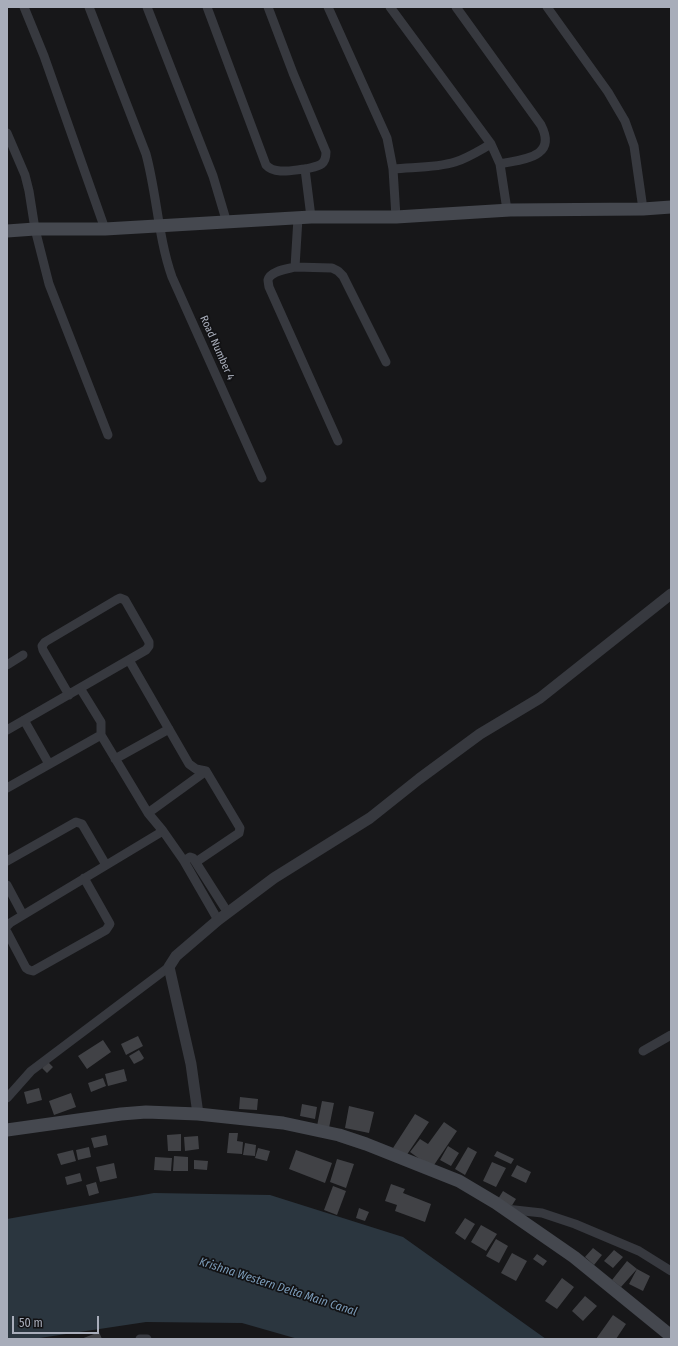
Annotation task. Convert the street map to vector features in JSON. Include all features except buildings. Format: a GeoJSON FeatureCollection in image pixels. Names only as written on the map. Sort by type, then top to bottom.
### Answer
{"type":"FeatureCollection","features":[{"type":"Feature","properties":{"kind":"main road"},"geometry":{"type":"LineString","coordinates":[[7,231],[35,229],[104,229],[305,218],[396,217],[507,210],[671,208]]}},
{"type":"Feature","properties":{"kind":"main road"},"geometry":{"type":"LineString","coordinates":[[7,1130],[140,1112],[198,1114],[283,1123],[339,1135],[410,1161],[460,1182],[505,1209],[574,1257],[671,1336]]}},
{"type":"Feature","properties":{"kind":"street"},"geometry":{"type":"LineString","coordinates":[[24,7],[44,56],[104,229]]}},
{"type":"Feature","properties":{"kind":"street","name":"Road Number 4"},"geometry":{"type":"LineString","coordinates":[[89,7],[146,154],[152,175],[166,262],[262,478]]}},
{"type":"Feature","properties":{"kind":"street"},"geometry":{"type":"LineString","coordinates":[[147,7],[213,176],[227,223]]}},
{"type":"Feature","properties":{"kind":"street"},"geometry":{"type":"LineString","coordinates":[[207,7],[266,165],[269,169],[277,171],[305,169],[324,163],[326,152],[293,73],[268,7]]}},
{"type":"Feature","properties":{"kind":"street"},"geometry":{"type":"LineString","coordinates":[[328,7],[387,138],[393,169],[396,217]]}},
{"type":"Feature","properties":{"kind":"street"},"geometry":{"type":"LineString","coordinates":[[390,7],[491,144],[500,164],[507,210]]}},
{"type":"Feature","properties":{"kind":"street"},"geometry":{"type":"LineString","coordinates":[[456,7],[541,125],[545,133],[546,143],[541,152],[532,157],[500,164]]}},
{"type":"Feature","properties":{"kind":"street"},"geometry":{"type":"LineString","coordinates":[[547,7],[608,92],[625,121],[634,146],[643,209]]}},
{"type":"Feature","properties":{"kind":"street"},"geometry":{"type":"LineString","coordinates":[[7,133],[25,175],[35,229],[49,284],[108,435]]}},
{"type":"Feature","properties":{"kind":"street"},"geometry":{"type":"LineString","coordinates":[[393,169],[454,163],[491,144]]}},
{"type":"Feature","properties":{"kind":"street"},"geometry":{"type":"LineString","coordinates":[[295,267],[305,218],[305,169]]}},
{"type":"Feature","properties":{"kind":"street"},"geometry":{"type":"LineString","coordinates":[[338,441],[269,287],[268,281],[270,276],[277,272],[295,267],[332,268],[338,271],[343,276],[386,362]]}},
{"type":"Feature","properties":{"kind":"street"},"geometry":{"type":"LineString","coordinates":[[7,1098],[32,1071],[169,967],[176,956],[218,920],[274,878],[370,818],[419,779],[480,734],[540,698],[671,594]]}},
{"type":"Feature","properties":{"kind":"street"},"geometry":{"type":"LineString","coordinates":[[7,730],[69,695],[146,650],[149,646],[149,642],[125,600],[120,598],[45,642],[42,646],[69,695]]}},
{"type":"Feature","properties":{"kind":"street"},"geometry":{"type":"LineString","coordinates":[[7,665],[23,655]]}},
{"type":"Feature","properties":{"kind":"street"},"geometry":{"type":"LineString","coordinates":[[129,660],[189,764],[196,769],[206,771],[240,828],[236,836],[196,862]]}},
{"type":"Feature","properties":{"kind":"street"},"geometry":{"type":"LineString","coordinates":[[80,688],[101,722],[101,735],[115,759],[148,813],[184,861],[218,920]]}},
{"type":"Feature","properties":{"kind":"street"},"geometry":{"type":"LineString","coordinates":[[24,720],[49,764]]}},
{"type":"Feature","properties":{"kind":"street"},"geometry":{"type":"LineString","coordinates":[[115,759],[169,729]]}},
{"type":"Feature","properties":{"kind":"street"},"geometry":{"type":"LineString","coordinates":[[7,788],[101,735]]}},
{"type":"Feature","properties":{"kind":"street"},"geometry":{"type":"LineString","coordinates":[[148,813],[206,771]]}},
{"type":"Feature","properties":{"kind":"street"},"geometry":{"type":"LineString","coordinates":[[7,861],[76,822],[82,824],[106,865]]}},
{"type":"Feature","properties":{"kind":"street"},"geometry":{"type":"LineString","coordinates":[[7,926],[10,922],[163,831]]}},
{"type":"Feature","properties":{"kind":"street"},"geometry":{"type":"LineString","coordinates":[[184,861],[192,856],[228,913]]}},
{"type":"Feature","properties":{"kind":"street"},"geometry":{"type":"LineString","coordinates":[[7,932],[26,968],[33,971],[106,930],[110,924],[84,878]]}},
{"type":"Feature","properties":{"kind":"street"},"geometry":{"type":"LineString","coordinates":[[7,885],[23,915]]}},
{"type":"Feature","properties":{"kind":"street"},"geometry":{"type":"LineString","coordinates":[[169,967],[191,1064],[198,1114]]}},
{"type":"Feature","properties":{"kind":"street"},"geometry":{"type":"LineString","coordinates":[[643,1051],[671,1035]]}},
{"type":"Feature","properties":{"kind":"street"},"geometry":{"type":"LineString","coordinates":[[505,1209],[542,1213],[575,1224],[639,1252],[671,1271]]}},
{"type":"Feature","properties":{"kind":"street"},"geometry":{"type":"LineString","coordinates":[[140,1339],[146,1339]]}},
{"type":"Feature","properties":{"kind":"water","name":"Krishna Western Delta Main Canal"},"geometry":{"type":"Polygon","coordinates":[[[154,1193],[270,1195],[403,1237],[546,1339],[298,1339],[242,1323],[146,1322],[33,1339],[7,1339],[7,1219],[154,1193]]]}}]}
